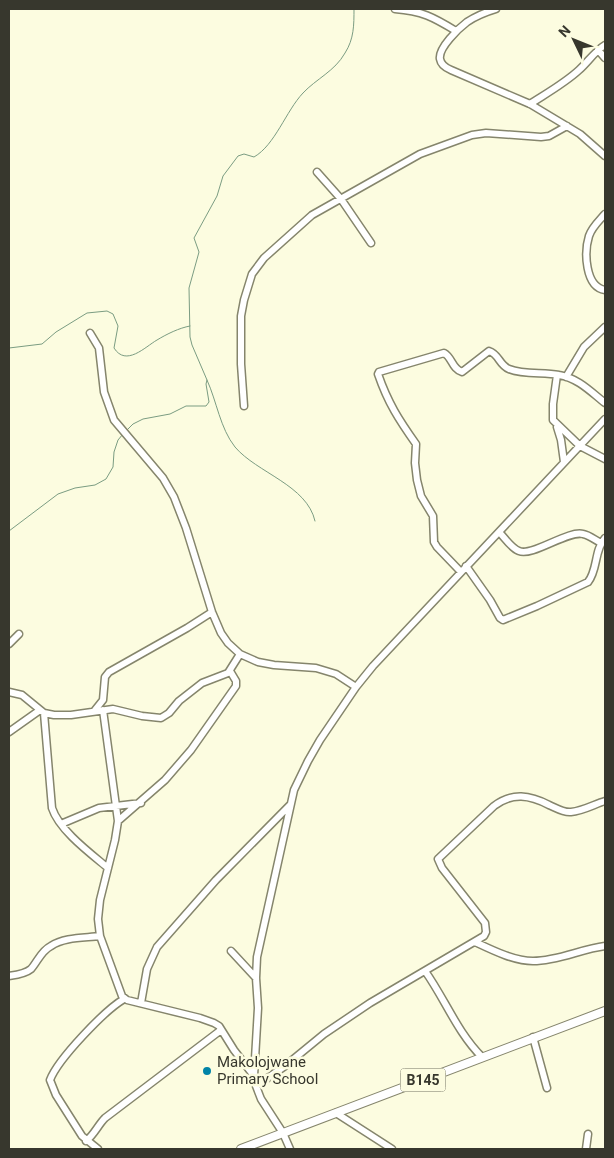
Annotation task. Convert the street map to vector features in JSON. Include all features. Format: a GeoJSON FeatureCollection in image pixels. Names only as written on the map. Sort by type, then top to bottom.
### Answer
{"type":"FeatureCollection","features":[{"type":"Feature","properties":{"kind":"main road","name":"B145"},"geometry":{"type":"LineString","coordinates":[[241,1149],[605,1011]]}},
{"type":"Feature","properties":{"kind":"street"},"geometry":{"type":"LineString","coordinates":[[395,9],[412,10],[430,15],[456,31]]}},
{"type":"Feature","properties":{"kind":"street"},"geometry":{"type":"LineString","coordinates":[[496,9],[480,15],[456,31],[440,53],[440,59],[446,67],[530,104],[567,126],[605,156]]}},
{"type":"Feature","properties":{"kind":"street"},"geometry":{"type":"LineString","coordinates":[[530,104],[565,81],[605,45]]}},
{"type":"Feature","properties":{"kind":"street"},"geometry":{"type":"LineString","coordinates":[[598,50],[605,58]]}},
{"type":"Feature","properties":{"kind":"street"},"geometry":{"type":"LineString","coordinates":[[244,406],[241,364],[242,316],[244,300],[252,274],[264,258],[312,215],[406,161],[446,144],[486,133],[549,136],[567,126]]}},
{"type":"Feature","properties":{"kind":"street"},"geometry":{"type":"LineString","coordinates":[[317,172],[341,199],[371,243]]}},
{"type":"Feature","properties":{"kind":"street"},"geometry":{"type":"LineString","coordinates":[[605,214],[592,228],[588,238],[587,262],[590,280],[596,287],[605,290]]}},
{"type":"Feature","properties":{"kind":"street"},"geometry":{"type":"LineString","coordinates":[[566,377],[584,347],[605,327]]}},
{"type":"Feature","properties":{"kind":"street"},"geometry":{"type":"LineString","coordinates":[[90,333],[99,348],[104,392],[110,411],[119,426],[162,478],[174,497],[186,528],[212,612],[221,633],[228,643],[249,659],[266,664],[325,670],[336,674],[356,687]]}},
{"type":"Feature","properties":{"kind":"street"},"geometry":{"type":"LineString","coordinates":[[461,572],[434,542],[433,516],[421,496],[417,480],[415,464],[416,444],[400,422],[388,400],[378,374],[444,353],[448,355],[456,369],[462,372],[489,351],[496,354],[503,365],[511,370],[557,375],[579,382],[605,403]]}},
{"type":"Feature","properties":{"kind":"street"},"geometry":{"type":"LineString","coordinates":[[557,375],[552,415],[561,440],[564,462]]}},
{"type":"Feature","properties":{"kind":"street"},"geometry":{"type":"LineString","coordinates":[[290,1149],[283,1133],[261,1099],[254,1076],[258,1008],[256,978],[260,940],[294,790],[308,761],[356,687],[466,566],[605,419]]}},
{"type":"Feature","properties":{"kind":"street"},"geometry":{"type":"LineString","coordinates":[[556,424],[580,446],[605,460]]}},
{"type":"Feature","properties":{"kind":"street"},"geometry":{"type":"LineString","coordinates":[[466,566],[503,620],[588,582],[603,541],[579,534],[554,541],[527,552],[520,552],[499,532]]}},
{"type":"Feature","properties":{"kind":"street"},"geometry":{"type":"LineString","coordinates":[[95,710],[103,700],[105,677],[109,672],[212,612]]}},
{"type":"Feature","properties":{"kind":"street"},"geometry":{"type":"LineString","coordinates":[[9,644],[19,634]]}},
{"type":"Feature","properties":{"kind":"street"},"geometry":{"type":"LineString","coordinates":[[9,692],[22,695],[42,712],[54,715],[72,715],[95,710],[113,709],[150,718],[166,716],[179,701],[202,683],[230,671],[240,654]]}},
{"type":"Feature","properties":{"kind":"street"},"geometry":{"type":"LineString","coordinates":[[118,821],[165,780],[192,750],[233,693],[236,681],[230,671]]}},
{"type":"Feature","properties":{"kind":"street"},"geometry":{"type":"LineString","coordinates":[[103,700],[113,709]]}},
{"type":"Feature","properties":{"kind":"street"},"geometry":{"type":"LineString","coordinates":[[103,710],[118,821],[98,910],[100,936],[124,999]]}},
{"type":"Feature","properties":{"kind":"street"},"geometry":{"type":"LineString","coordinates":[[9,732],[42,712]]}},
{"type":"Feature","properties":{"kind":"street"},"geometry":{"type":"LineString","coordinates":[[42,712],[54,815],[61,824],[108,868]]}},
{"type":"Feature","properties":{"kind":"street"},"geometry":{"type":"LineString","coordinates":[[256,1086],[285,1066],[324,1034],[370,1003],[484,936],[486,932],[485,923],[442,868],[439,863],[439,856],[467,833],[494,806],[509,797],[521,796],[572,812],[605,801]]}},
{"type":"Feature","properties":{"kind":"street"},"geometry":{"type":"LineString","coordinates":[[61,824],[93,810],[140,802]]}},
{"type":"Feature","properties":{"kind":"street"},"geometry":{"type":"LineString","coordinates":[[141,1004],[148,969],[157,947],[216,880],[290,805]]}},
{"type":"Feature","properties":{"kind":"street"},"geometry":{"type":"LineString","coordinates":[[9,976],[25,972],[31,968],[39,956],[52,945],[100,936]]}},
{"type":"Feature","properties":{"kind":"street"},"geometry":{"type":"LineString","coordinates":[[475,942],[504,954],[534,961],[605,946]]}},
{"type":"Feature","properties":{"kind":"street"},"geometry":{"type":"LineString","coordinates":[[231,950],[256,978]]}},
{"type":"Feature","properties":{"kind":"street"},"geometry":{"type":"LineString","coordinates":[[425,971],[461,1032],[472,1048],[482,1057]]}},
{"type":"Feature","properties":{"kind":"street"},"geometry":{"type":"LineString","coordinates":[[98,1149],[86,1141],[56,1095],[50,1080],[66,1057],[100,1017],[124,999],[214,1023],[254,1076]]}},
{"type":"Feature","properties":{"kind":"street"},"geometry":{"type":"LineString","coordinates":[[86,1141],[91,1137],[98,1124],[105,1118],[221,1030]]}},
{"type":"Feature","properties":{"kind":"street"},"geometry":{"type":"LineString","coordinates":[[533,1037],[547,1088]]}},
{"type":"Feature","properties":{"kind":"street"},"geometry":{"type":"LineString","coordinates":[[336,1113],[392,1149]]}},
{"type":"Feature","properties":{"kind":"street"},"geometry":{"type":"LineString","coordinates":[[586,1149],[588,1134]]}},
{"type":"Feature","properties":{"kind":"waterway"},"geometry":{"type":"LineString","coordinates":[[126,431],[133,424],[143,419],[170,414],[186,406],[206,406],[209,402],[207,380],[190,337],[189,288],[199,252],[194,238],[217,196],[223,176],[238,156],[244,154],[254,157],[261,152],[303,93],[331,70],[341,59],[352,37],[354,9]]}},
{"type":"Feature","properties":{"kind":"waterway"},"geometry":{"type":"LineString","coordinates":[[9,348],[42,344],[56,332],[87,313],[107,311],[113,314],[118,326],[114,348],[124,356],[136,354],[169,333],[190,326]]}},
{"type":"Feature","properties":{"kind":"waterway"},"geometry":{"type":"LineString","coordinates":[[207,380],[222,423],[235,447],[244,456],[280,480],[302,498],[310,509],[315,521]]}},
{"type":"Feature","properties":{"kind":"waterway"},"geometry":{"type":"LineString","coordinates":[[9,531],[58,494],[75,488],[95,485],[106,479],[113,467],[114,452],[118,440],[123,434]]}},
{"type":"Feature","properties":{"kind":"place","name":"Makolojwane Primary School"},"geometry":{"type":"Point","coordinates":[207,1071]}}]}
